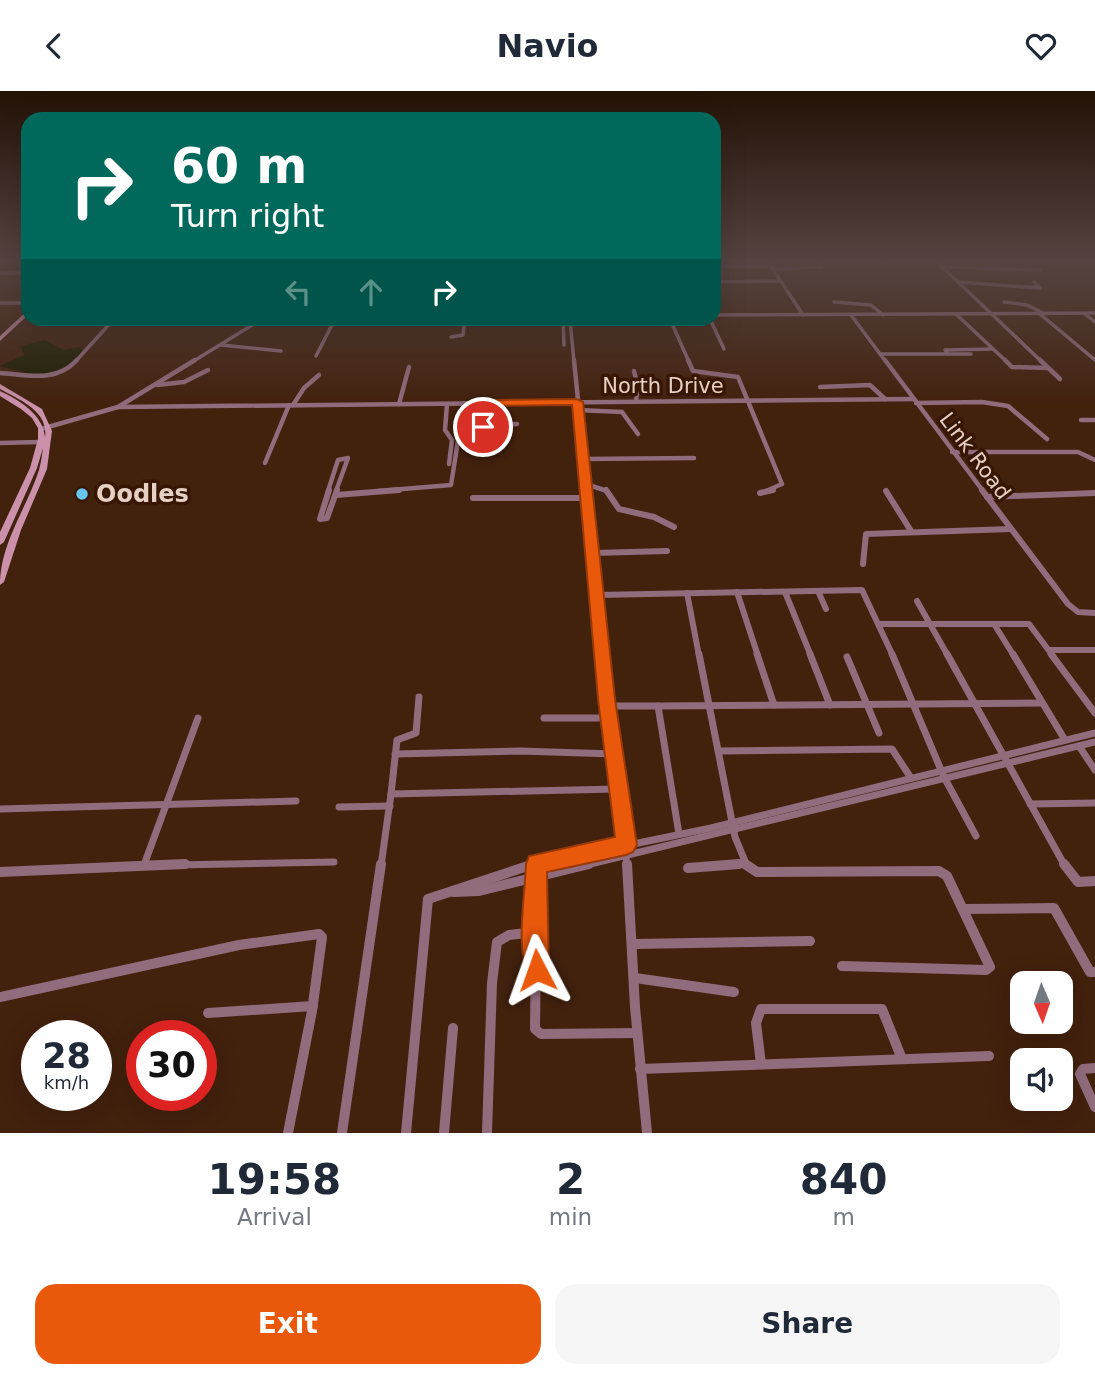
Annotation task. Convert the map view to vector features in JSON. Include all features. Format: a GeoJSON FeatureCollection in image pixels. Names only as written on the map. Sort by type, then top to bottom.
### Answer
{"type":"FeatureCollection","features":[{"type":"Feature","properties":{"kind":"main road"},"geometry":{"type":"LineString","coordinates":[[0,332],[21,311]]}},
{"type":"Feature","properties":{"kind":"main road"},"geometry":{"type":"LineString","coordinates":[[0,339],[21,319]]}},
{"type":"Feature","properties":{"kind":"main road"},"geometry":{"type":"LineString","coordinates":[[0,386],[40,410],[45,428],[43,469],[0,582]]}},
{"type":"Feature","properties":{"kind":"main road"},"geometry":{"type":"LineString","coordinates":[[0,393],[45,428]]}},
{"type":"Feature","properties":{"kind":"main road"},"geometry":{"type":"LineString","coordinates":[[0,539],[33,471],[45,428]]}},
{"type":"Feature","properties":{"kind":"street"},"geometry":{"type":"LineString","coordinates":[[799,309],[803,315]]}},
{"type":"Feature","properties":{"kind":"street"},"geometry":{"type":"LineString","coordinates":[[876,309],[883,314]]}},
{"type":"Feature","properties":{"kind":"street"},"geometry":{"type":"LineString","coordinates":[[985,309],[1060,379]]}},
{"type":"Feature","properties":{"kind":"street"},"geometry":{"type":"LineString","coordinates":[[1033,309],[1095,360]]}},
{"type":"Feature","properties":{"kind":"street"},"geometry":{"type":"LineString","coordinates":[[1083,313],[1095,322]]}},
{"type":"Feature","properties":{"kind":"street"},"geometry":{"type":"LineString","coordinates":[[721,317],[1095,313]]}},
{"type":"Feature","properties":{"kind":"street"},"geometry":{"type":"LineString","coordinates":[[956,314],[1014,368],[1048,368]]}},
{"type":"Feature","properties":{"kind":"street","name":"Link Road"},"geometry":{"type":"LineString","coordinates":[[851,315],[1068,604],[1079,612],[1095,613]]}},
{"type":"Feature","properties":{"kind":"street"},"geometry":{"type":"LineString","coordinates":[[0,373],[50,376],[66,372],[108,326]]}},
{"type":"Feature","properties":{"kind":"street"},"geometry":{"type":"LineString","coordinates":[[45,428],[118,407],[253,326]]}},
{"type":"Feature","properties":{"kind":"street"},"geometry":{"type":"LineString","coordinates":[[316,356],[331,326]]}},
{"type":"Feature","properties":{"kind":"street"},"geometry":{"type":"LineString","coordinates":[[451,337],[463,335],[464,326]]}},
{"type":"Feature","properties":{"kind":"street"},"geometry":{"type":"LineString","coordinates":[[563,326],[564,345]]}},
{"type":"Feature","properties":{"kind":"street"},"geometry":{"type":"LineString","coordinates":[[571,326],[609,718],[626,845],[634,944],[637,1033],[647,1133]]}},
{"type":"Feature","properties":{"kind":"street"},"geometry":{"type":"LineString","coordinates":[[673,326],[693,371],[736,375],[782,484],[782,487],[761,493]]}},
{"type":"Feature","properties":{"kind":"street"},"geometry":{"type":"LineString","coordinates":[[715,326],[724,349]]}},
{"type":"Feature","properties":{"kind":"street"},"geometry":{"type":"LineString","coordinates":[[219,345],[281,351]]}},
{"type":"Feature","properties":{"kind":"street"},"geometry":{"type":"LineString","coordinates":[[947,354],[945,350],[992,349]]}},
{"type":"Feature","properties":{"kind":"street"},"geometry":{"type":"LineString","coordinates":[[880,354],[971,354]]}},
{"type":"Feature","properties":{"kind":"street"},"geometry":{"type":"LineString","coordinates":[[399,404],[410,367]]}},
{"type":"Feature","properties":{"kind":"street"},"geometry":{"type":"LineString","coordinates":[[155,385],[184,382],[208,370]]}},
{"type":"Feature","properties":{"kind":"street"},"geometry":{"type":"LineString","coordinates":[[634,371],[639,387],[636,401]]}},
{"type":"Feature","properties":{"kind":"street"},"geometry":{"type":"LineString","coordinates":[[265,463],[291,405],[318,375]]}},
{"type":"Feature","properties":{"kind":"street"},"geometry":{"type":"LineString","coordinates":[[820,387],[870,385],[885,400]]}},
{"type":"Feature","properties":{"kind":"street","name":"North Drive"},"geometry":{"type":"LineString","coordinates":[[118,407],[636,401],[982,402],[1008,406],[1047,439]]}},
{"type":"Feature","properties":{"kind":"street"},"geometry":{"type":"LineString","coordinates":[[336,495],[451,485],[464,403]]}},
{"type":"Feature","properties":{"kind":"street"},"geometry":{"type":"LineString","coordinates":[[493,403],[477,426],[517,424]]}},
{"type":"Feature","properties":{"kind":"street"},"geometry":{"type":"LineString","coordinates":[[447,404],[445,430],[452,440],[449,464]]}},
{"type":"Feature","properties":{"kind":"street"},"geometry":{"type":"LineString","coordinates":[[578,410],[622,412],[638,434]]}},
{"type":"Feature","properties":{"kind":"street"},"geometry":{"type":"LineString","coordinates":[[1081,420],[1095,420]]}},
{"type":"Feature","properties":{"kind":"street"},"geometry":{"type":"LineString","coordinates":[[0,443],[40,442]]}},
{"type":"Feature","properties":{"kind":"street"},"geometry":{"type":"LineString","coordinates":[[952,452],[1081,452],[1095,460]]}},
{"type":"Feature","properties":{"kind":"street"},"geometry":{"type":"LineString","coordinates":[[346,457],[336,495],[327,518],[320,519],[338,460],[346,457]]}},
{"type":"Feature","properties":{"kind":"street"},"geometry":{"type":"LineString","coordinates":[[583,459],[694,458]]}},
{"type":"Feature","properties":{"kind":"street"},"geometry":{"type":"LineString","coordinates":[[586,484],[606,489],[615,505],[624,511],[654,517],[674,527]]}},
{"type":"Feature","properties":{"kind":"street"},"geometry":{"type":"LineString","coordinates":[[886,491],[911,531]]}},
{"type":"Feature","properties":{"kind":"street"},"geometry":{"type":"LineString","coordinates":[[987,497],[1095,493]]}},
{"type":"Feature","properties":{"kind":"street"},"geometry":{"type":"LineString","coordinates":[[473,498],[587,498]]}},
{"type":"Feature","properties":{"kind":"street"},"geometry":{"type":"LineString","coordinates":[[863,564],[866,534],[1011,529]]}},
{"type":"Feature","properties":{"kind":"street"},"geometry":{"type":"LineString","coordinates":[[0,539],[15,537]]}},
{"type":"Feature","properties":{"kind":"street"},"geometry":{"type":"LineString","coordinates":[[593,553],[667,551]]}},
{"type":"Feature","properties":{"kind":"street"},"geometry":{"type":"LineString","coordinates":[[597,595],[862,590],[916,705],[943,773],[976,836]]}},
{"type":"Feature","properties":{"kind":"street"},"geometry":{"type":"LineString","coordinates":[[818,591],[826,609]]}},
{"type":"Feature","properties":{"kind":"street"},"geometry":{"type":"LineString","coordinates":[[737,592],[774,705]]}},
{"type":"Feature","properties":{"kind":"street"},"geometry":{"type":"LineString","coordinates":[[785,592],[830,705]]}},
{"type":"Feature","properties":{"kind":"street"},"geometry":{"type":"LineString","coordinates":[[687,593],[733,827],[744,864]]}},
{"type":"Feature","properties":{"kind":"street"},"geometry":{"type":"LineString","coordinates":[[917,601],[972,704],[1072,878],[1078,882],[1095,881]]}},
{"type":"Feature","properties":{"kind":"street"},"geometry":{"type":"LineString","coordinates":[[880,624],[1029,624],[1095,713]]}},
{"type":"Feature","properties":{"kind":"street"},"geometry":{"type":"LineString","coordinates":[[994,624],[1042,703],[1095,770]]}},
{"type":"Feature","properties":{"kind":"street"},"geometry":{"type":"LineString","coordinates":[[1050,650],[1095,650]]}},
{"type":"Feature","properties":{"kind":"street"},"geometry":{"type":"LineString","coordinates":[[848,657],[879,733]]}},
{"type":"Feature","properties":{"kind":"street"},"geometry":{"type":"LineString","coordinates":[[342,1133],[390,806],[395,754],[398,740],[416,733],[419,697]]}},
{"type":"Feature","properties":{"kind":"street"},"geometry":{"type":"LineString","coordinates":[[616,706],[1042,703]]}},
{"type":"Feature","properties":{"kind":"street"},"geometry":{"type":"LineString","coordinates":[[658,706],[679,834]]}},
{"type":"Feature","properties":{"kind":"street"},"geometry":{"type":"LineString","coordinates":[[544,717],[609,718]]}},
{"type":"Feature","properties":{"kind":"street"},"geometry":{"type":"LineString","coordinates":[[144,865],[198,718]]}},
{"type":"Feature","properties":{"kind":"street"},"geometry":{"type":"LineString","coordinates":[[1004,759],[1095,733]]}},
{"type":"Feature","properties":{"kind":"street"},"geometry":{"type":"LineString","coordinates":[[406,1133],[428,899],[454,892],[470,893],[627,857],[943,773],[1095,742]]}},
{"type":"Feature","properties":{"kind":"street"},"geometry":{"type":"LineString","coordinates":[[719,751],[892,749],[913,781]]}},
{"type":"Feature","properties":{"kind":"street"},"geometry":{"type":"LineString","coordinates":[[395,754],[520,751],[614,754]]}},
{"type":"Feature","properties":{"kind":"street"},"geometry":{"type":"LineString","coordinates":[[391,794],[617,789]]}},
{"type":"Feature","properties":{"kind":"street"},"geometry":{"type":"LineString","coordinates":[[0,809],[296,801]]}},
{"type":"Feature","properties":{"kind":"street"},"geometry":{"type":"LineString","coordinates":[[1030,804],[1095,803]]}},
{"type":"Feature","properties":{"kind":"street"},"geometry":{"type":"LineString","coordinates":[[339,807],[390,806]]}},
{"type":"Feature","properties":{"kind":"street"},"geometry":{"type":"LineString","coordinates":[[454,892],[464,884],[537,864],[679,834],[733,827]]}},
{"type":"Feature","properties":{"kind":"street"},"geometry":{"type":"LineString","coordinates":[[0,872],[144,865],[334,862]]}},
{"type":"Feature","properties":{"kind":"street"},"geometry":{"type":"LineString","coordinates":[[537,864],[537,1033],[637,1033]]}},
{"type":"Feature","properties":{"kind":"street"},"geometry":{"type":"LineString","coordinates":[[688,868],[744,864],[757,872],[939,871],[947,876],[989,965],[988,970],[842,966]]}},
{"type":"Feature","properties":{"kind":"street"},"geometry":{"type":"LineString","coordinates":[[964,909],[1054,908],[1092,972],[1095,982]]}},
{"type":"Feature","properties":{"kind":"street"},"geometry":{"type":"LineString","coordinates":[[487,1133],[497,942],[509,935],[535,932]]}},
{"type":"Feature","properties":{"kind":"street"},"geometry":{"type":"LineString","coordinates":[[0,997],[239,945],[315,933],[322,937],[313,1006],[288,1133]]}},
{"type":"Feature","properties":{"kind":"street"},"geometry":{"type":"LineString","coordinates":[[634,944],[810,941]]}},
{"type":"Feature","properties":{"kind":"street"},"geometry":{"type":"LineString","coordinates":[[635,978],[734,992]]}},
{"type":"Feature","properties":{"kind":"street"},"geometry":{"type":"LineString","coordinates":[[208,1013],[313,1006]]}},
{"type":"Feature","properties":{"kind":"street"},"geometry":{"type":"LineString","coordinates":[[761,1064],[756,1023],[757,1013],[761,1009],[882,1009],[902,1059]]}},
{"type":"Feature","properties":{"kind":"street"},"geometry":{"type":"LineString","coordinates":[[444,1133],[453,1028]]}},
{"type":"Feature","properties":{"kind":"street"},"geometry":{"type":"LineString","coordinates":[[640,1069],[989,1056]]}},
{"type":"Feature","properties":{"kind":"street"},"geometry":{"type":"LineString","coordinates":[[1095,1068],[1083,1069],[1080,1074],[1095,1107]]}},
{"type":"Feature","properties":{"kind":"shaded area"},"geometry":{"type":"Polygon","coordinates":[[[45,340],[64,350],[80,347],[83,352],[78,362],[47,378],[0,366],[24,355],[21,346],[45,340]]]}},
{"type":"Feature","properties":{"kind":"place","name":"Oodles"},"geometry":{"type":"Point","coordinates":[82,494]}},
{"type":"Feature","properties":{"kind":"route"},"geometry":{"type":"LineString","coordinates":[[483,427],[476,424],[493,403],[577,402],[607,699],[626,845],[537,864],[537,970]]}}]}
